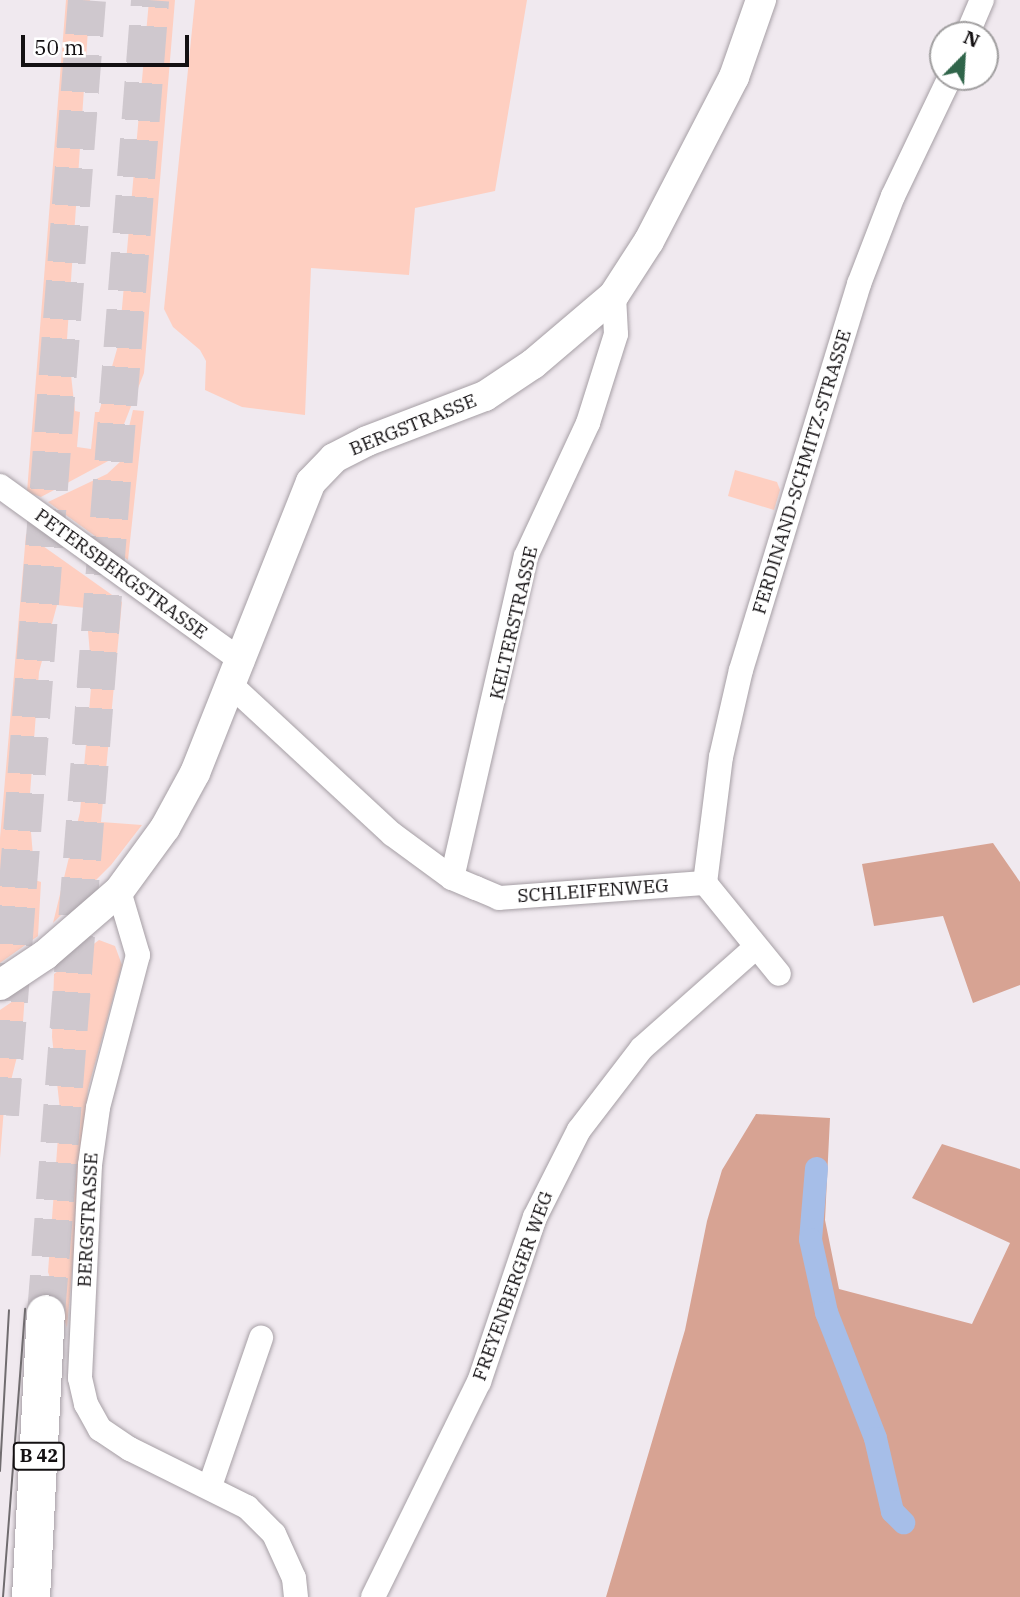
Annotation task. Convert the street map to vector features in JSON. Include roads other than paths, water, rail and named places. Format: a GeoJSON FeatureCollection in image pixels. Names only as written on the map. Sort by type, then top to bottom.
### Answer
{"type":"FeatureCollection","features":[{"type":"Feature","properties":{"kind":"highway","name":"B 42"},"geometry":{"type":"LineString","coordinates":[[31,1597],[46,1314]]}},
{"type":"Feature","properties":{"kind":"street","name":"BERGSTRASSE"},"geometry":{"type":"LineString","coordinates":[[0,985],[46,955],[119,891],[165,828],[195,773],[311,482],[334,458],[485,396],[533,363],[614,295],[649,241],[734,77],[761,0]]}},
{"type":"Feature","properties":{"kind":"street"},"geometry":{"type":"LineString","coordinates":[[973,21],[982,0]]}},
{"type":"Feature","properties":{"kind":"street","name":"FERDINAND-SCHMITZ-STRASSE"},"geometry":{"type":"LineString","coordinates":[[705,883],[721,757],[741,670],[859,284],[893,196],[943,91]]}},
{"type":"Feature","properties":{"kind":"street","name":"KELTERSTRASSE"},"geometry":{"type":"LineString","coordinates":[[452,878],[526,556],[588,423],[616,334],[614,295]]}},
{"type":"Feature","properties":{"kind":"street","name":"PETERSBERGSTRASSE"},"geometry":{"type":"LineString","coordinates":[[0,486],[236,673]]}},
{"type":"Feature","properties":{"kind":"street","name":"SCHLEIFENWEG"},"geometry":{"type":"LineString","coordinates":[[236,673],[320,771],[452,878],[499,898],[705,883]]}},
{"type":"Feature","properties":{"kind":"street"},"geometry":{"type":"LineString","coordinates":[[705,883],[779,974]]}},
{"type":"Feature","properties":{"kind":"street","name":"BERGSTRASSE"},"geometry":{"type":"LineString","coordinates":[[119,891],[138,955],[97,1108],[89,1165],[80,1378],[86,1404],[100,1429],[130,1449],[210,1486],[247,1507],[274,1534],[294,1578],[296,1597]]}},
{"type":"Feature","properties":{"kind":"street","name":"FREYENBERGER WEG"},"geometry":{"type":"LineString","coordinates":[[373,1597],[480,1382],[535,1217],[579,1130],[642,1048],[756,947]]}},
{"type":"Feature","properties":{"kind":"street"},"geometry":{"type":"LineString","coordinates":[[210,1486],[261,1338]]}},
{"type":"Feature","properties":{"kind":"waterway"},"geometry":{"type":"LineString","coordinates":[[816,1168],[810,1239],[826,1312],[875,1438],[892,1511],[903,1522]]}},
{"type":"Feature","properties":{"kind":"tunnel"},"geometry":{"type":"LineString","coordinates":[[0,1115],[87,0]]}},
{"type":"Feature","properties":{"kind":"tunnel"},"geometry":{"type":"LineString","coordinates":[[46,1314],[150,0]]}},
{"type":"Feature","properties":{"kind":"tram line"},"geometry":{"type":"LineString","coordinates":[[3,1597],[25,1309]]}},
{"type":"Feature","properties":{"kind":"tram line"},"geometry":{"type":"LineString","coordinates":[[0,1471],[9,1310]]}}]}
